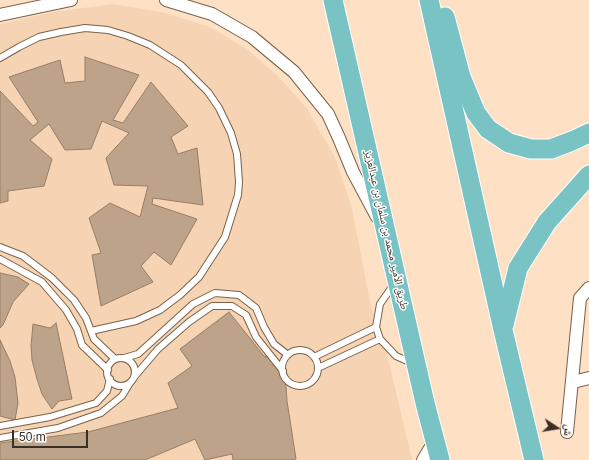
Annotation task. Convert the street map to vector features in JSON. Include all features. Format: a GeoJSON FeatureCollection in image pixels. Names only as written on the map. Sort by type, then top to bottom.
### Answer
{"type":"FeatureCollection","features":[{"type":"Feature","properties":{"kind":"main road","name":"طريق الأمير محمد بن سلمان بن عبدالعزيز"},"geometry":{"type":"LineString","coordinates":[[333,0],[440,460]]}},
{"type":"Feature","properties":{"kind":"main road"},"geometry":{"type":"LineString","coordinates":[[428,0],[534,460]]}},
{"type":"Feature","properties":{"kind":"main road"},"geometry":{"type":"LineString","coordinates":[[439,0],[461,77],[476,113],[488,129],[509,143],[531,149],[551,148],[589,133]]}},
{"type":"Feature","properties":{"kind":"main road"},"geometry":{"type":"LineString","coordinates":[[503,330],[518,268],[546,222],[589,175]]}},
{"type":"Feature","properties":{"kind":"street"},"geometry":{"type":"LineString","coordinates":[[0,15],[71,0]]}},
{"type":"Feature","properties":{"kind":"street"},"geometry":{"type":"LineString","coordinates":[[166,0],[212,14],[252,37],[294,72],[328,114],[353,172],[387,236]]}},
{"type":"Feature","properties":{"kind":"street"},"geometry":{"type":"LineString","coordinates":[[567,432],[580,298],[589,288]]}},
{"type":"Feature","properties":{"kind":"street"},"geometry":{"type":"LineString","coordinates":[[573,382],[589,378]]}},
{"type":"Feature","properties":{"kind":"street"},"geometry":{"type":"LineString","coordinates":[[423,460],[435,440]]}},
{"type":"Feature","properties":{"kind":"lane"},"geometry":{"type":"LineString","coordinates":[[0,58],[39,38],[61,32],[85,28],[108,30],[128,36],[150,45],[181,65],[208,92],[219,108],[231,133],[237,154],[239,182],[238,195],[225,237],[199,276],[160,310],[136,321],[91,331]]}},
{"type":"Feature","properties":{"kind":"lane"},"geometry":{"type":"LineString","coordinates":[[0,247],[23,256],[52,278],[74,300],[86,318],[94,339],[115,359]]}},
{"type":"Feature","properties":{"kind":"lane"},"geometry":{"type":"LineString","coordinates":[[0,259],[42,282],[66,310],[77,329],[82,345],[108,370],[110,379],[107,391],[96,403],[50,417],[0,426]]}},
{"type":"Feature","properties":{"kind":"lane"},"geometry":{"type":"LineString","coordinates":[[397,280],[380,304],[376,327],[380,340],[396,356],[417,366]]}},
{"type":"Feature","properties":{"kind":"lane"},"geometry":{"type":"LineString","coordinates":[[108,370],[109,366],[115,359],[138,354],[193,304],[215,293],[239,295],[256,308],[264,327],[274,344],[288,355]]}},
{"type":"Feature","properties":{"kind":"lane"},"geometry":{"type":"LineString","coordinates":[[0,438],[58,428],[100,413],[122,396],[135,376],[158,349],[189,322],[212,306],[232,306],[246,315],[256,338],[283,371],[288,381],[299,386],[305,385],[314,379],[318,368],[314,357],[310,353],[299,350],[288,355],[284,360],[283,371]]}},
{"type":"Feature","properties":{"kind":"lane"},"geometry":{"type":"LineString","coordinates":[[314,357],[376,327]]}},
{"type":"Feature","properties":{"kind":"lane"},"geometry":{"type":"LineString","coordinates":[[318,368],[380,340]]}},
{"type":"Feature","properties":{"kind":"lane"},"geometry":{"type":"LineString","coordinates":[[124,358],[134,367],[135,376]]}},
{"type":"Feature","properties":{"kind":"lane"},"geometry":{"type":"LineString","coordinates":[[110,379],[117,385],[126,385],[130,383]]}},
{"type":"Feature","properties":{"kind":"shaded area"},"geometry":{"type":"Polygon","coordinates":[[[113,4],[162,12],[210,27],[247,49],[277,75],[306,107],[335,157],[352,208],[371,307],[384,341],[412,460],[0,460],[0,24],[53,12],[113,4]]]}},
{"type":"Feature","properties":{"kind":"building"},"geometry":{"type":"Polygon","coordinates":[[[85,57],[139,75],[113,120],[123,123],[151,82],[188,126],[171,137],[178,154],[197,148],[203,205],[153,198],[152,204],[197,219],[171,265],[154,252],[141,266],[153,282],[101,306],[92,255],[101,253],[89,218],[110,203],[140,217],[148,186],[114,185],[106,158],[129,133],[102,121],[91,149],[65,150],[49,124],[30,140],[52,159],[44,186],[8,191],[8,201],[0,203],[0,91],[33,126],[38,122],[9,77],[60,60],[65,83],[85,81],[85,57]]]}},
{"type":"Feature","properties":{"kind":"building"},"geometry":{"type":"Polygon","coordinates":[[[0,273],[18,277],[29,284],[13,302],[3,325],[0,328],[0,273]]]}},
{"type":"Feature","properties":{"kind":"building"},"geometry":{"type":"Polygon","coordinates":[[[229,312],[264,356],[280,362],[285,373],[287,401],[296,459],[233,460],[232,454],[205,460],[195,439],[145,460],[0,460],[0,443],[88,432],[178,408],[168,383],[192,366],[180,349],[229,312]]]}},
{"type":"Feature","properties":{"kind":"building"},"geometry":{"type":"Polygon","coordinates":[[[56,323],[72,399],[59,401],[52,409],[42,394],[37,379],[32,360],[31,346],[33,324],[50,328],[56,323]]]}},
{"type":"Feature","properties":{"kind":"building"},"geometry":{"type":"Polygon","coordinates":[[[0,340],[10,361],[15,377],[18,403],[15,420],[0,416],[0,340]]]}}]}
